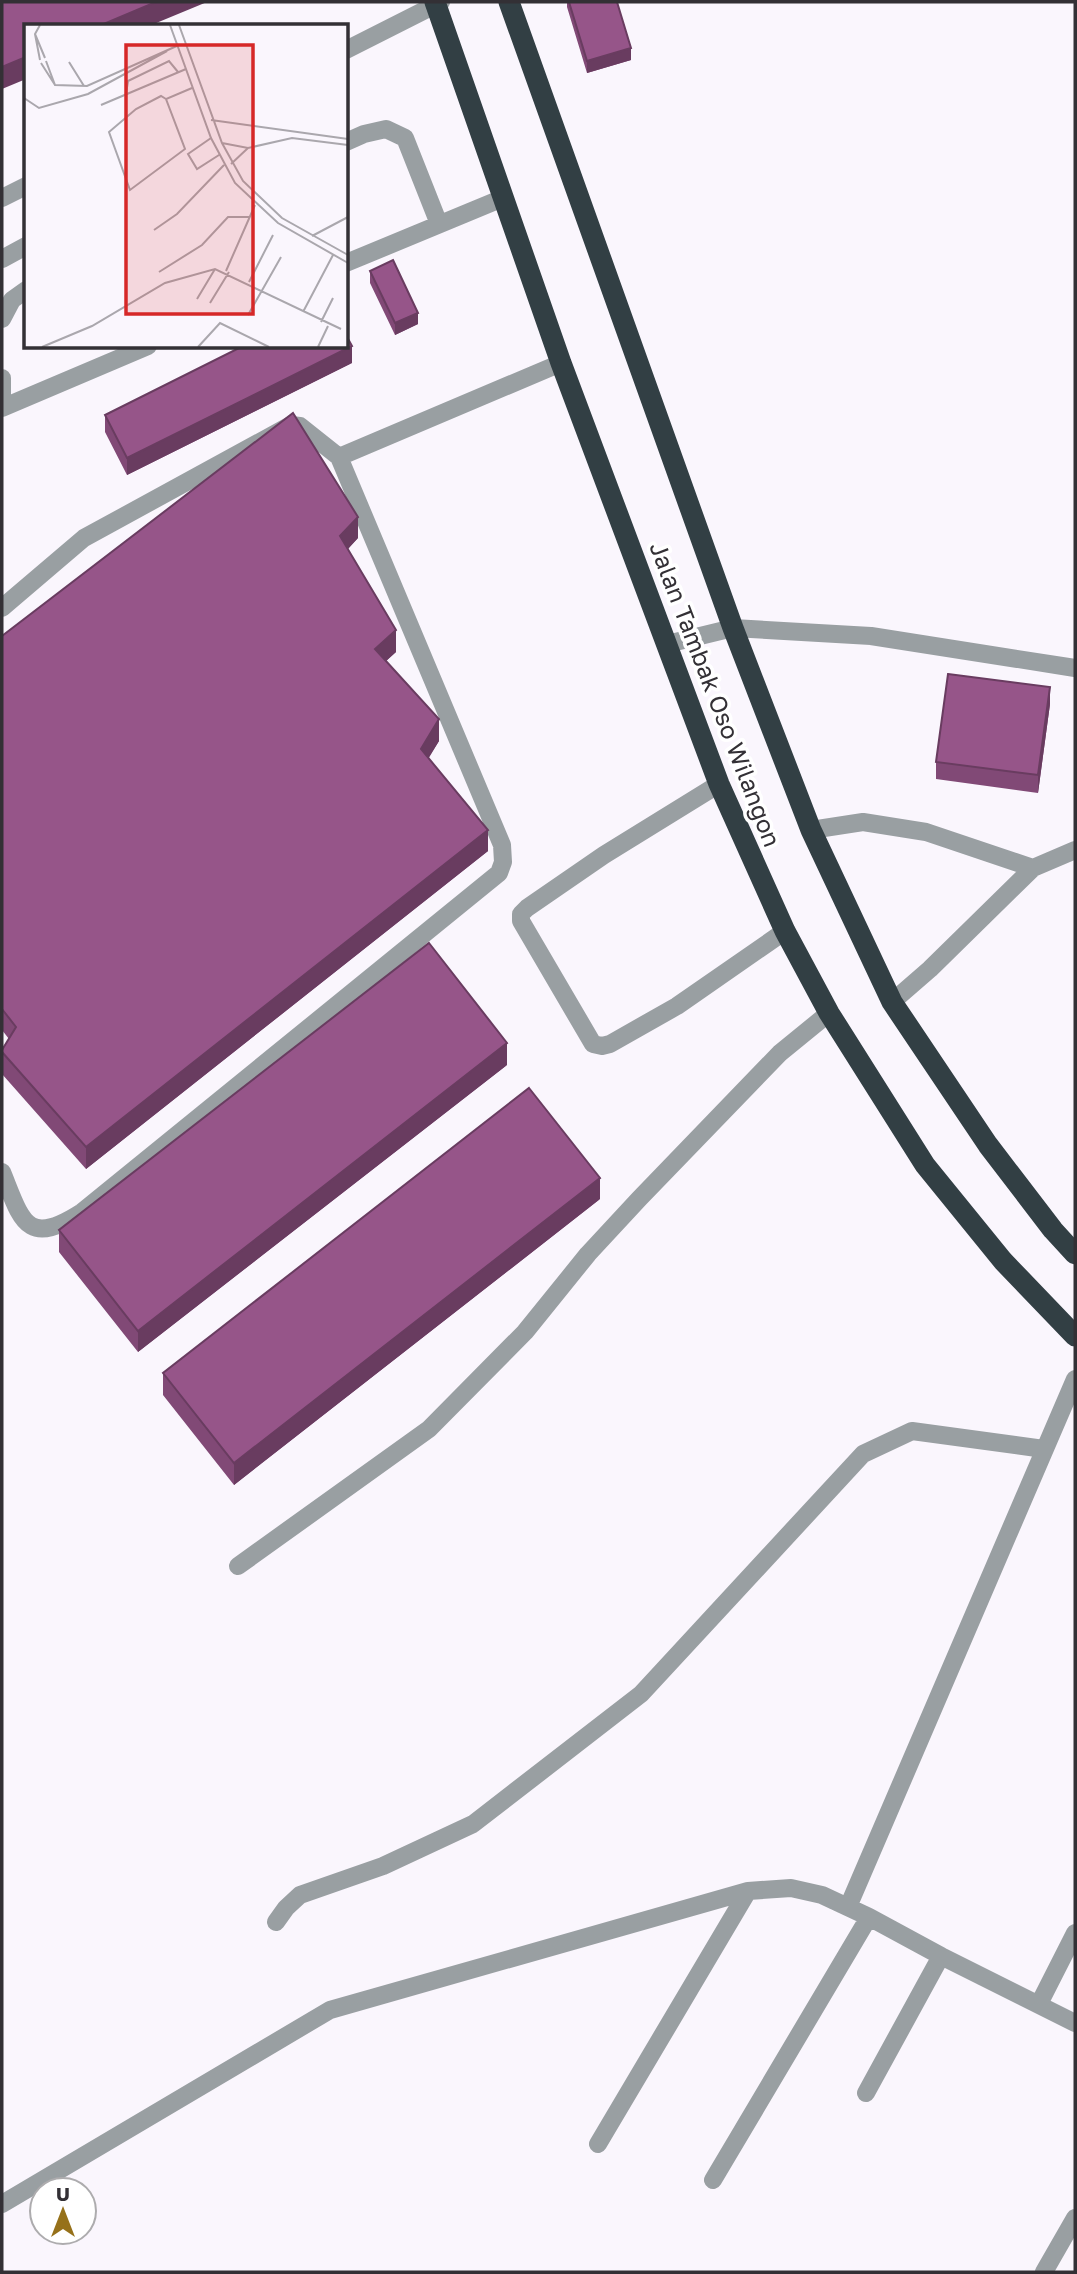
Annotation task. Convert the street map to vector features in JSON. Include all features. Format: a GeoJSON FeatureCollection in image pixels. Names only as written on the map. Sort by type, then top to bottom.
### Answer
{"type":"FeatureCollection","features":[{"type":"Feature","properties":{"kind":"highway","name":"Jalan Tambak Oso Wilangon"},"geometry":{"type":"LineString","coordinates":[[437,2],[561,363],[719,784],[785,932],[830,1013],[925,1165],[1003,1261],[1075,1336]]}},
{"type":"Feature","properties":{"kind":"highway","name":"Jalan Tambak Oso Wilangon"},"geometry":{"type":"LineString","coordinates":[[509,2],[733,628],[811,830],[892,1002],[988,1145],[1053,1230],[1075,1254]]}},
{"type":"Feature","properties":{"kind":"lane"},"geometry":{"type":"LineString","coordinates":[[348,49],[437,2]]}},
{"type":"Feature","properties":{"kind":"lane"},"geometry":{"type":"LineString","coordinates":[[348,141],[386,129],[405,138],[439,224]]}},
{"type":"Feature","properties":{"kind":"lane"},"geometry":{"type":"LineString","coordinates":[[2,198],[24,187]]}},
{"type":"Feature","properties":{"kind":"lane"},"geometry":{"type":"LineString","coordinates":[[348,262],[503,198]]}},
{"type":"Feature","properties":{"kind":"lane"},"geometry":{"type":"LineString","coordinates":[[2,259],[24,248]]}},
{"type":"Feature","properties":{"kind":"lane"},"geometry":{"type":"LineString","coordinates":[[2,319],[12,300],[24,291]]}},
{"type":"Feature","properties":{"kind":"lane"},"geometry":{"type":"LineString","coordinates":[[2,378],[2,408],[143,348]]}},
{"type":"Feature","properties":{"kind":"lane"},"geometry":{"type":"LineString","coordinates":[[339,457],[561,363]]}},
{"type":"Feature","properties":{"kind":"lane"},"geometry":{"type":"LineString","coordinates":[[2,608],[84,538],[291,425],[300,426],[339,457],[502,845],[503,862],[499,873],[68,1221],[49,1229],[29,1226],[19,1215],[2,1172]]}},
{"type":"Feature","properties":{"kind":"lane"},"geometry":{"type":"LineString","coordinates":[[667,644],[733,628],[871,636],[1075,668]]}},
{"type":"Feature","properties":{"kind":"lane"},"geometry":{"type":"LineString","coordinates":[[719,784],[604,855],[527,908],[521,914],[521,920],[593,1044],[602,1046],[677,1006],[785,932]]}},
{"type":"Feature","properties":{"kind":"lane"},"geometry":{"type":"LineString","coordinates":[[811,830],[863,822],[926,832],[1033,868]]}},
{"type":"Feature","properties":{"kind":"lane"},"geometry":{"type":"LineString","coordinates":[[892,1002],[930,969],[1033,868],[1075,849]]}},
{"type":"Feature","properties":{"kind":"lane"},"geometry":{"type":"LineString","coordinates":[[238,1566],[429,1429],[526,1332],[588,1254],[639,1199],[780,1053],[830,1013]]}},
{"type":"Feature","properties":{"kind":"lane"},"geometry":{"type":"LineString","coordinates":[[848,1907],[1075,1379]]}},
{"type":"Feature","properties":{"kind":"lane"},"geometry":{"type":"LineString","coordinates":[[276,1922],[300,1895],[383,1866],[473,1824],[640,1694],[863,1454],[912,1431],[1044,1449]]}},
{"type":"Feature","properties":{"kind":"lane"},"geometry":{"type":"LineString","coordinates":[[2,2204],[330,2010],[748,1891],[791,1888],[822,1895],[1075,2023]]}},
{"type":"Feature","properties":{"kind":"lane"},"geometry":{"type":"LineString","coordinates":[[597,2144],[748,1891]]}},
{"type":"Feature","properties":{"kind":"lane"},"geometry":{"type":"LineString","coordinates":[[713,2180],[869,1917]]}},
{"type":"Feature","properties":{"kind":"lane"},"geometry":{"type":"LineString","coordinates":[[1039,2004],[1075,1933]]}},
{"type":"Feature","properties":{"kind":"lane"},"geometry":{"type":"LineString","coordinates":[[866,2093],[941,1956]]}},
{"type":"Feature","properties":{"kind":"lane"},"geometry":{"type":"LineString","coordinates":[[1044,2272],[1075,2218]]}},
{"type":"Feature","properties":{"kind":"building"},"geometry":{"type":"Polygon","coordinates":[[[2,2],[156,2],[104,24],[24,24],[24,58],[2,67],[2,2]]]}},
{"type":"Feature","properties":{"kind":"building"},"geometry":{"type":"Polygon","coordinates":[[[569,2],[617,2],[631,48],[587,61],[569,2]]]}},
{"type":"Feature","properties":{"kind":"building"},"geometry":{"type":"Polygon","coordinates":[[[393,260],[418,313],[395,323],[370,271],[393,260]]]}},
{"type":"Feature","properties":{"kind":"building"},"geometry":{"type":"Polygon","coordinates":[[[239,348],[348,348],[127,458],[105,415],[239,348]]]}},
{"type":"Feature","properties":{"kind":"building"},"geometry":{"type":"Polygon","coordinates":[[[293,413],[358,517],[340,536],[396,630],[375,649],[439,719],[421,749],[488,830],[86,1147],[2,1052],[16,1027],[2,1009],[2,636],[293,413]]]}},
{"type":"Feature","properties":{"kind":"building"},"geometry":{"type":"Polygon","coordinates":[[[948,674],[1050,687],[1038,775],[936,762],[948,674]]]}},
{"type":"Feature","properties":{"kind":"building"},"geometry":{"type":"Polygon","coordinates":[[[429,943],[507,1043],[138,1331],[59,1230],[429,943]]]}},
{"type":"Feature","properties":{"kind":"building"},"geometry":{"type":"Polygon","coordinates":[[[529,1088],[600,1178],[234,1463],[163,1373],[529,1088]]]}}]}
